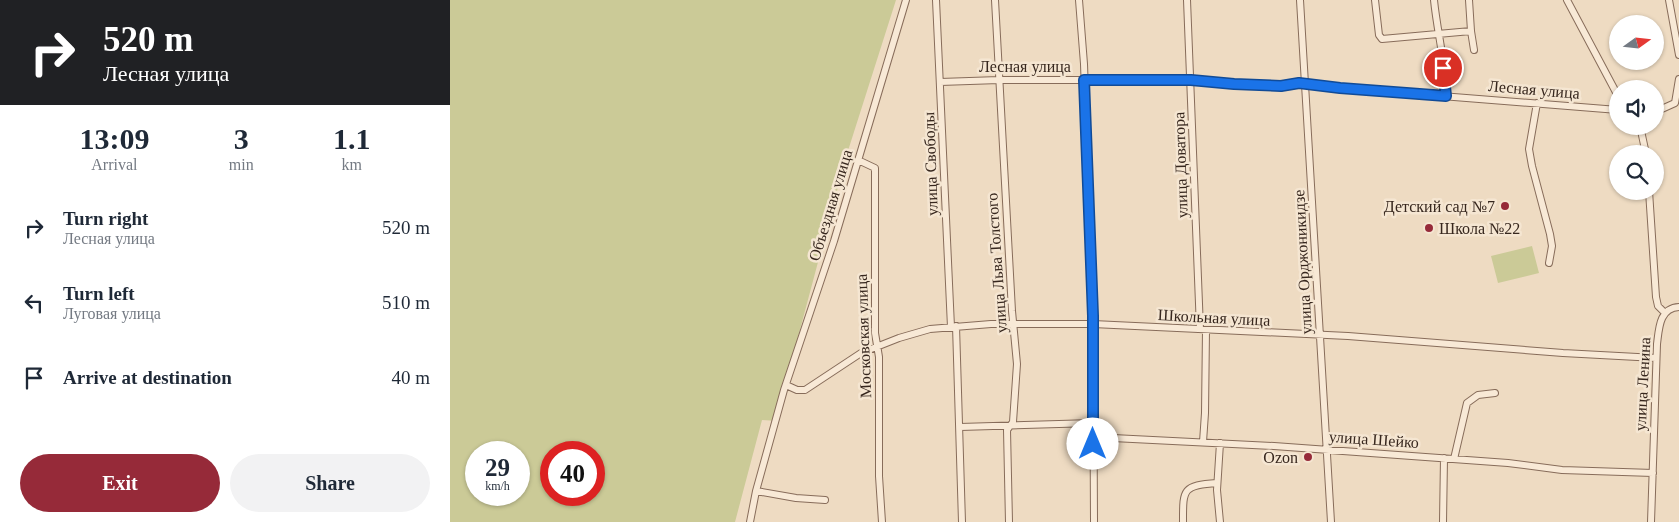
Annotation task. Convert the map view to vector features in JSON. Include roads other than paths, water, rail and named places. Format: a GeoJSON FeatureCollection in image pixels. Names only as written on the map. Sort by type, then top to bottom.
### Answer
{"type":"FeatureCollection","features":[{"type":"Feature","properties":{"kind":"street","name":"Объездная улица"},"geometry":{"type":"LineString","coordinates":[[750,522],[756,491],[786,385],[834,241],[906,0]]}},
{"type":"Feature","properties":{"kind":"street","name":"улица Свободы"},"geometry":{"type":"LineString","coordinates":[[936,0],[960,428],[962,522]]}},
{"type":"Feature","properties":{"kind":"street","name":"улица Льва Толстого"},"geometry":{"type":"LineString","coordinates":[[995,0],[1013,323],[1017,364],[1013,422],[1007,430],[1009,522]]}},
{"type":"Feature","properties":{"kind":"street"},"geometry":{"type":"LineString","coordinates":[[1080,0],[1093,324],[1094,522]]}},
{"type":"Feature","properties":{"kind":"street","name":"улица Доватора"},"geometry":{"type":"LineString","coordinates":[[1187,0],[1203,330],[1206,413],[1203,442]]}},
{"type":"Feature","properties":{"kind":"street","name":"улица Орджоникидзе"},"geometry":{"type":"LineString","coordinates":[[1300,0],[1331,522]]}},
{"type":"Feature","properties":{"kind":"street"},"geometry":{"type":"LineString","coordinates":[[1375,0],[1379,35],[1382,39],[1438,33],[1470,32]]}},
{"type":"Feature","properties":{"kind":"street"},"geometry":{"type":"LineString","coordinates":[[1434,0],[1446,96]]}},
{"type":"Feature","properties":{"kind":"street"},"geometry":{"type":"LineString","coordinates":[[1469,0],[1470,32],[1474,50]]}},
{"type":"Feature","properties":{"kind":"street"},"geometry":{"type":"LineString","coordinates":[[1567,0],[1610,80]]}},
{"type":"Feature","properties":{"kind":"street"},"geometry":{"type":"LineString","coordinates":[[1669,0],[1679,55]]}},
{"type":"Feature","properties":{"kind":"street"},"geometry":{"type":"LineString","coordinates":[[1664,108],[1675,103],[1679,78]]}},
{"type":"Feature","properties":{"kind":"street","name":"Лесная улица"},"geometry":{"type":"LineString","coordinates":[[940,82],[1000,80],[1191,80],[1281,86],[1299,83],[1609,109]]}},
{"type":"Feature","properties":{"kind":"street"},"geometry":{"type":"LineString","coordinates":[[1536,103],[1529,149],[1550,234],[1552,246],[1549,263]]}},
{"type":"Feature","properties":{"kind":"street","name":"Московская улица"},"geometry":{"type":"LineString","coordinates":[[858,160],[874,168],[875,333],[879,357],[879,476],[882,522]]}},
{"type":"Feature","properties":{"kind":"street"},"geometry":{"type":"LineString","coordinates":[[1650,200],[1658,306],[1665,312],[1679,307]]}},
{"type":"Feature","properties":{"kind":"street","name":"улица Ленина"},"geometry":{"type":"LineString","coordinates":[[1651,522],[1656,358],[1659,326],[1665,312]]}},
{"type":"Feature","properties":{"kind":"street","name":"Школьная улица"},"geometry":{"type":"LineString","coordinates":[[786,385],[797,390],[805,390],[851,359],[899,338],[930,329],[1013,323],[1093,324],[1320,335],[1630,358],[1656,358]]}},
{"type":"Feature","properties":{"kind":"street"},"geometry":{"type":"LineString","coordinates":[[1454,459],[1467,403],[1478,395],[1495,393]]}},
{"type":"Feature","properties":{"kind":"street"},"geometry":{"type":"LineString","coordinates":[[960,428],[1093,424]]}},
{"type":"Feature","properties":{"kind":"street","name":"улица Шейко"},"geometry":{"type":"LineString","coordinates":[[1093,437],[1220,443],[1444,458],[1508,463],[1562,470],[1653,473]]}},
{"type":"Feature","properties":{"kind":"street"},"geometry":{"type":"LineString","coordinates":[[1220,443],[1218,483],[1220,522]]}},
{"type":"Feature","properties":{"kind":"street"},"geometry":{"type":"LineString","coordinates":[[1442,522],[1444,458]]}},
{"type":"Feature","properties":{"kind":"street"},"geometry":{"type":"LineString","coordinates":[[1183,522],[1183,498],[1186,491],[1191,487],[1218,483]]}},
{"type":"Feature","properties":{"kind":"street"},"geometry":{"type":"LineString","coordinates":[[756,491],[796,498],[824,500]]}},
{"type":"Feature","properties":{"kind":"place","name":"Детский сад №7"},"geometry":{"type":"Point","coordinates":[1505,206]}},
{"type":"Feature","properties":{"kind":"place","name":"Школа №22"},"geometry":{"type":"Point","coordinates":[1429,228]}},
{"type":"Feature","properties":{"kind":"place","name":"Ozon"},"geometry":{"type":"Point","coordinates":[1308,457]}}]}
